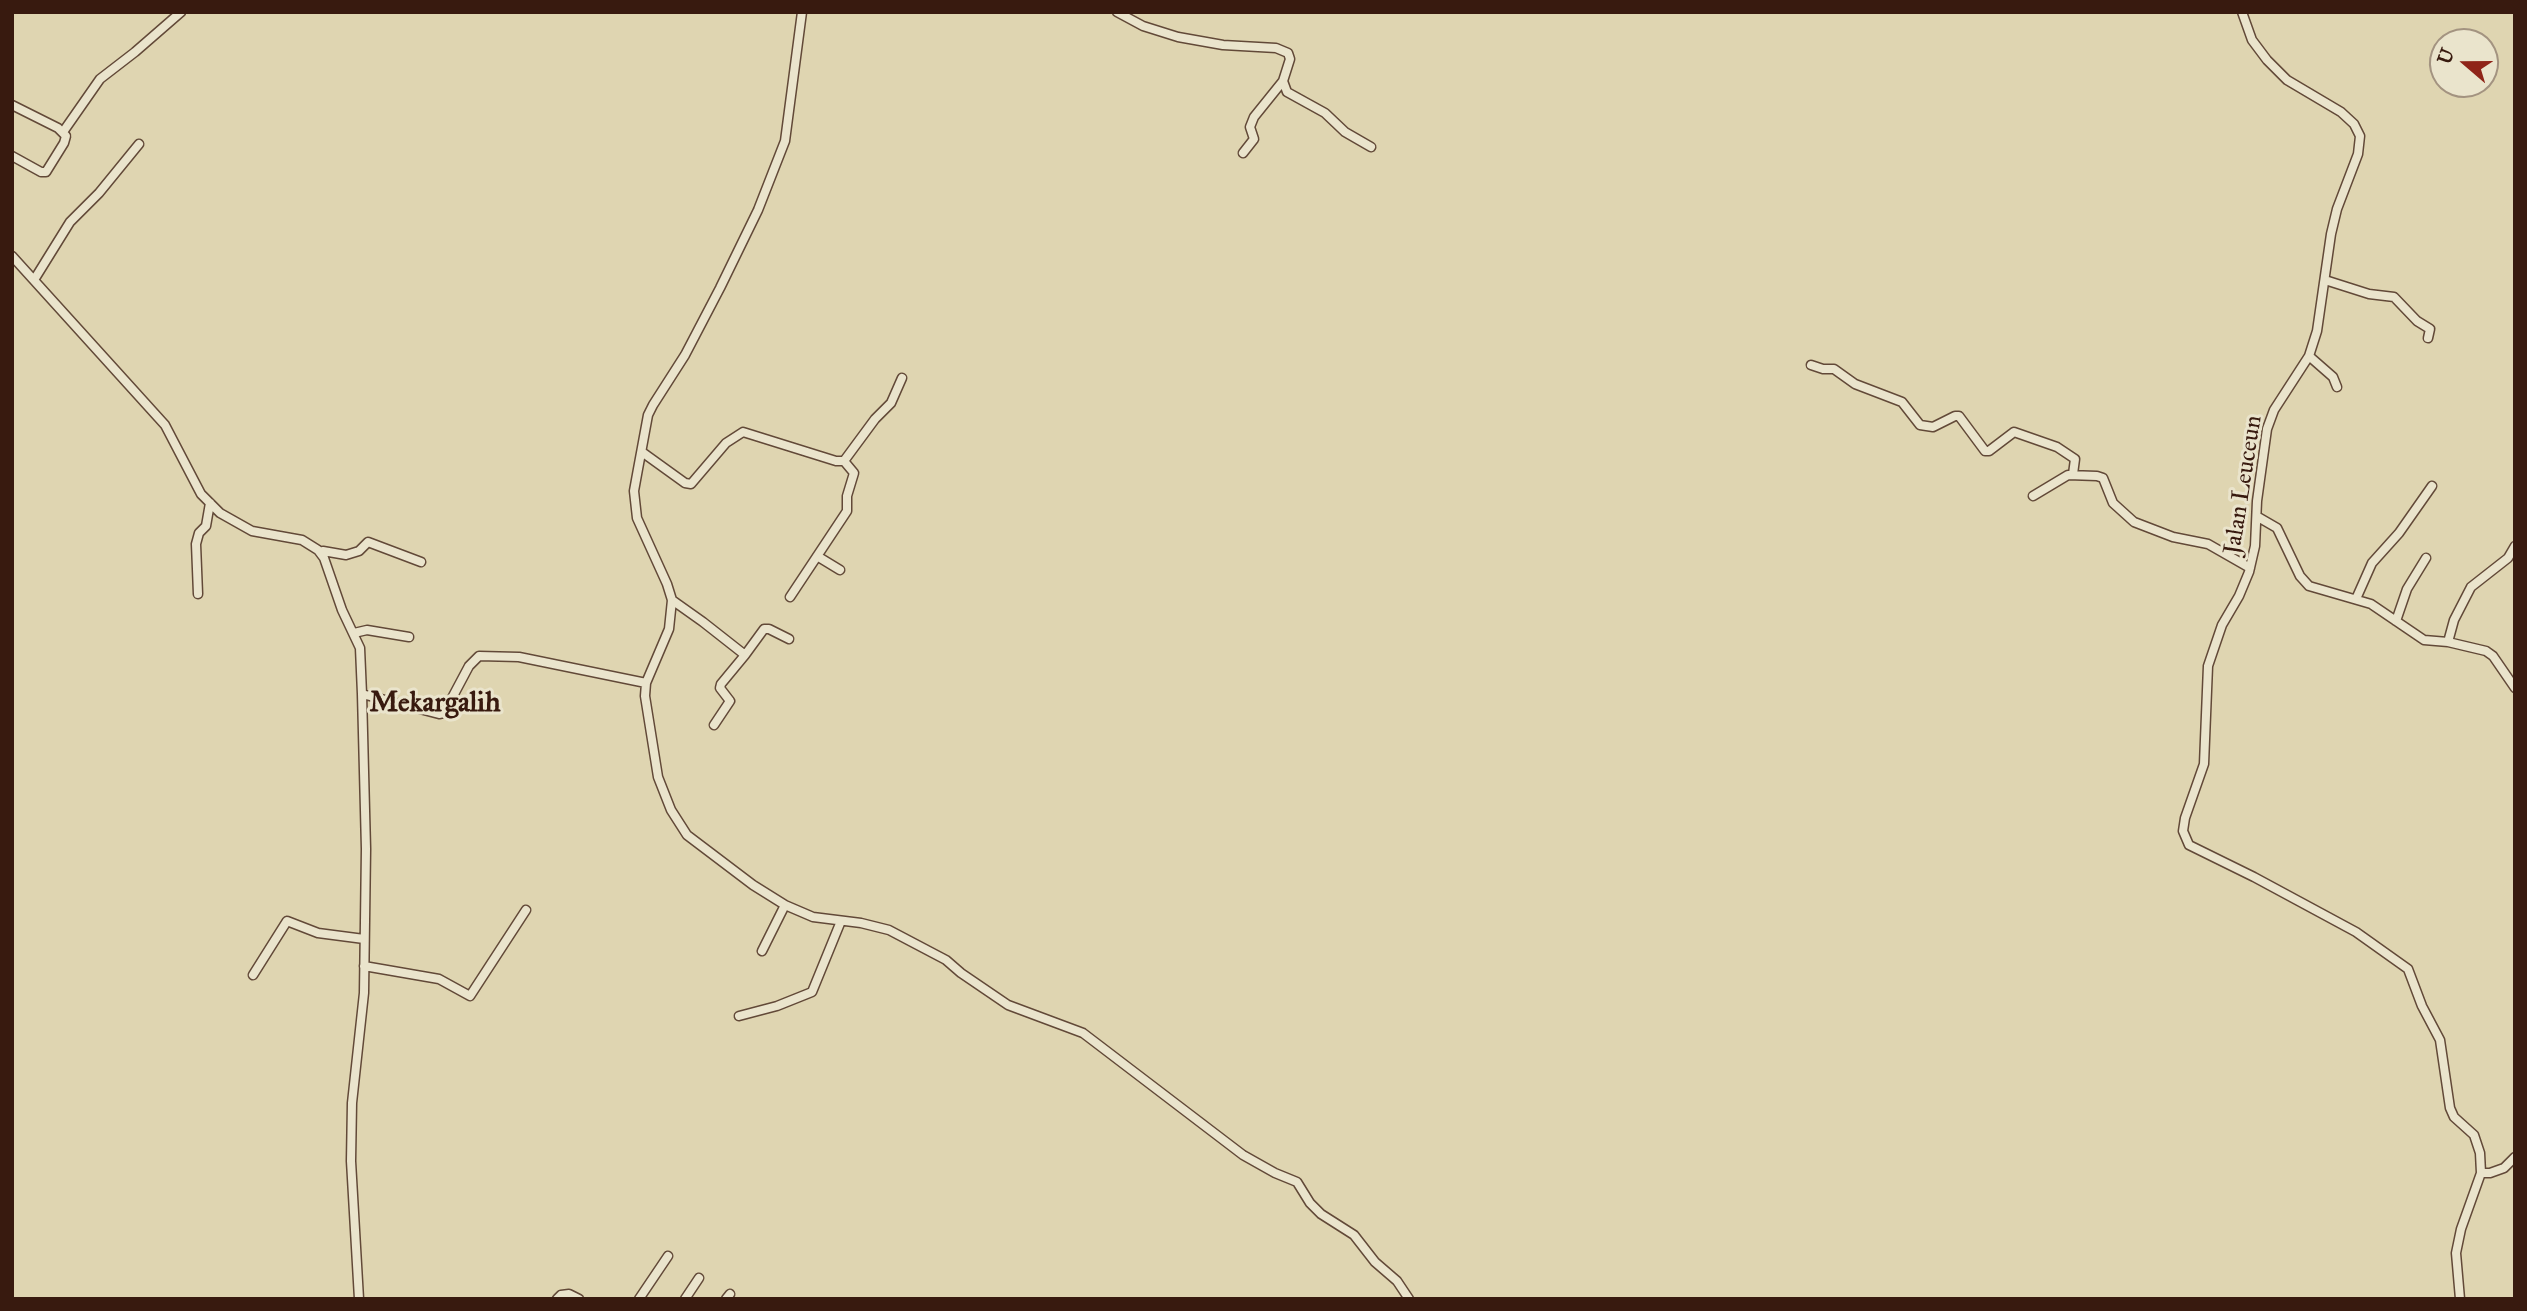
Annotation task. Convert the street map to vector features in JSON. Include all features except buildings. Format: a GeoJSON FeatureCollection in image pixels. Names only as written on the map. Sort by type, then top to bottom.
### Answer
{"type":"FeatureCollection","features":[{"type":"Feature","properties":{"kind":"street"},"geometry":{"type":"LineString","coordinates":[[63,132],[100,79],[181,12]]}},
{"type":"Feature","properties":{"kind":"street"},"geometry":{"type":"LineString","coordinates":[[802,12],[785,141],[758,210],[720,288],[685,355],[648,415],[634,491],[637,519],[672,600],[669,629],[646,683],[645,696],[658,777],[678,824],[687,835],[753,885],[785,905],[813,917],[889,930],[946,960],[1008,1004],[1083,1033],[1242,1155],[1297,1182],[1315,1209],[1354,1235],[1409,1299]]}},
{"type":"Feature","properties":{"kind":"street"},"geometry":{"type":"LineString","coordinates":[[1117,12],[1143,26],[1178,37],[1223,45],[1276,48],[1288,53],[1290,59],[1283,81],[1254,117],[1250,127],[1254,139],[1243,153]]}},
{"type":"Feature","properties":{"kind":"street","name":"Jalan Leuceun"},"geometry":{"type":"LineString","coordinates":[[2242,12],[2252,40],[2267,60],[2287,80],[2342,112],[2354,124],[2360,136],[2358,155],[2337,209],[2316,331],[2309,355],[2274,410],[2267,429],[2250,568],[2239,596],[2222,625],[2208,666],[2204,764],[2183,831],[2189,845],[2356,932],[2407,970],[2440,1040],[2450,1108],[2454,1117],[2474,1135],[2480,1153],[2481,1173]]}},
{"type":"Feature","properties":{"kind":"street"},"geometry":{"type":"LineString","coordinates":[[1283,81],[1287,92],[1325,113],[1345,132],[1371,147]]}},
{"type":"Feature","properties":{"kind":"street"},"geometry":{"type":"LineString","coordinates":[[12,105],[66,136],[46,172],[41,173],[12,156]]}},
{"type":"Feature","properties":{"kind":"street"},"geometry":{"type":"LineString","coordinates":[[34,280],[70,222],[99,194],[139,144]]}},
{"type":"Feature","properties":{"kind":"street"},"geometry":{"type":"LineString","coordinates":[[12,256],[165,425],[191,477],[210,503],[236,524],[252,531],[302,540],[318,550],[324,558],[342,610],[360,648],[366,849],[364,993],[352,1103],[351,1161],[359,1299]]}},
{"type":"Feature","properties":{"kind":"street"},"geometry":{"type":"LineString","coordinates":[[2325,280],[2369,294],[2394,297],[2417,321],[2430,329],[2428,338]]}},
{"type":"Feature","properties":{"kind":"street"},"geometry":{"type":"LineString","coordinates":[[2309,355],[2333,377],[2337,387]]}},
{"type":"Feature","properties":{"kind":"street"},"geometry":{"type":"LineString","coordinates":[[1811,365],[1834,369],[1856,384],[1902,402],[1920,425],[1933,428],[1959,416],[1984,451],[1989,451],[2014,432],[2057,447],[2075,459],[2073,474]]}},
{"type":"Feature","properties":{"kind":"street"},"geometry":{"type":"LineString","coordinates":[[844,461],[875,419],[891,403],[902,379]]}},
{"type":"Feature","properties":{"kind":"street"},"geometry":{"type":"LineString","coordinates":[[642,453],[685,483],[691,484],[726,443],[743,432],[836,461],[844,461]]}},
{"type":"Feature","properties":{"kind":"street"},"geometry":{"type":"LineString","coordinates":[[790,597],[846,511],[847,496],[854,473],[844,461]]}},
{"type":"Feature","properties":{"kind":"street"},"geometry":{"type":"LineString","coordinates":[[2033,496],[2058,479],[2073,474],[2103,478],[2113,503],[2134,522],[2173,537],[2208,544],[2250,568]]}},
{"type":"Feature","properties":{"kind":"street"},"geometry":{"type":"LineString","coordinates":[[2356,599],[2373,561],[2399,533],[2432,485]]}},
{"type":"Feature","properties":{"kind":"street"},"geometry":{"type":"LineString","coordinates":[[198,594],[196,544],[199,533],[206,526],[210,503]]}},
{"type":"Feature","properties":{"kind":"street"},"geometry":{"type":"LineString","coordinates":[[2258,517],[2277,528],[2304,582],[2309,586],[2371,604],[2424,640],[2448,642],[2486,651],[2493,656],[2515,688]]}},
{"type":"Feature","properties":{"kind":"street"},"geometry":{"type":"LineString","coordinates":[[323,551],[346,555],[359,551],[369,542],[421,562]]}},
{"type":"Feature","properties":{"kind":"street"},"geometry":{"type":"LineString","coordinates":[[2448,642],[2454,620],[2471,587],[2508,558],[2515,547]]}},
{"type":"Feature","properties":{"kind":"street"},"geometry":{"type":"LineString","coordinates":[[817,555],[840,570]]}},
{"type":"Feature","properties":{"kind":"street"},"geometry":{"type":"LineString","coordinates":[[2396,621],[2407,589],[2426,558]]}},
{"type":"Feature","properties":{"kind":"street"},"geometry":{"type":"LineString","coordinates":[[672,600],[745,655]]}},
{"type":"Feature","properties":{"kind":"street"},"geometry":{"type":"LineString","coordinates":[[714,725],[730,701],[720,688],[721,684],[764,629],[789,639]]}},
{"type":"Feature","properties":{"kind":"street"},"geometry":{"type":"LineString","coordinates":[[354,634],[367,630],[409,637]]}},
{"type":"Feature","properties":{"kind":"street"},"geometry":{"type":"LineString","coordinates":[[362,694],[439,714],[444,713],[469,666],[479,656],[519,657],[646,683]]}},
{"type":"Feature","properties":{"kind":"street"},"geometry":{"type":"LineString","coordinates":[[762,951],[785,905]]}},
{"type":"Feature","properties":{"kind":"street"},"geometry":{"type":"LineString","coordinates":[[363,966],[439,979],[470,996],[526,911]]}},
{"type":"Feature","properties":{"kind":"street"},"geometry":{"type":"LineString","coordinates":[[739,1016],[777,1006],[812,992],[841,920]]}},
{"type":"Feature","properties":{"kind":"street"},"geometry":{"type":"LineString","coordinates":[[253,975],[287,921],[318,933],[364,939]]}},
{"type":"Feature","properties":{"kind":"street"},"geometry":{"type":"LineString","coordinates":[[2460,1299],[2456,1254],[2461,1230],[2481,1173],[2504,1168],[2515,1157]]}},
{"type":"Feature","properties":{"kind":"street"},"geometry":{"type":"LineString","coordinates":[[639,1299],[668,1256]]}},
{"type":"Feature","properties":{"kind":"street"},"geometry":{"type":"LineString","coordinates":[[684,1299],[699,1278]]}},
{"type":"Feature","properties":{"kind":"street"},"geometry":{"type":"LineString","coordinates":[[557,1299],[561,1295],[569,1294],[579,1299]]}},
{"type":"Feature","properties":{"kind":"district","name":"Mekargalih"},"geometry":{"type":"Point","coordinates":[435,704]}}]}
